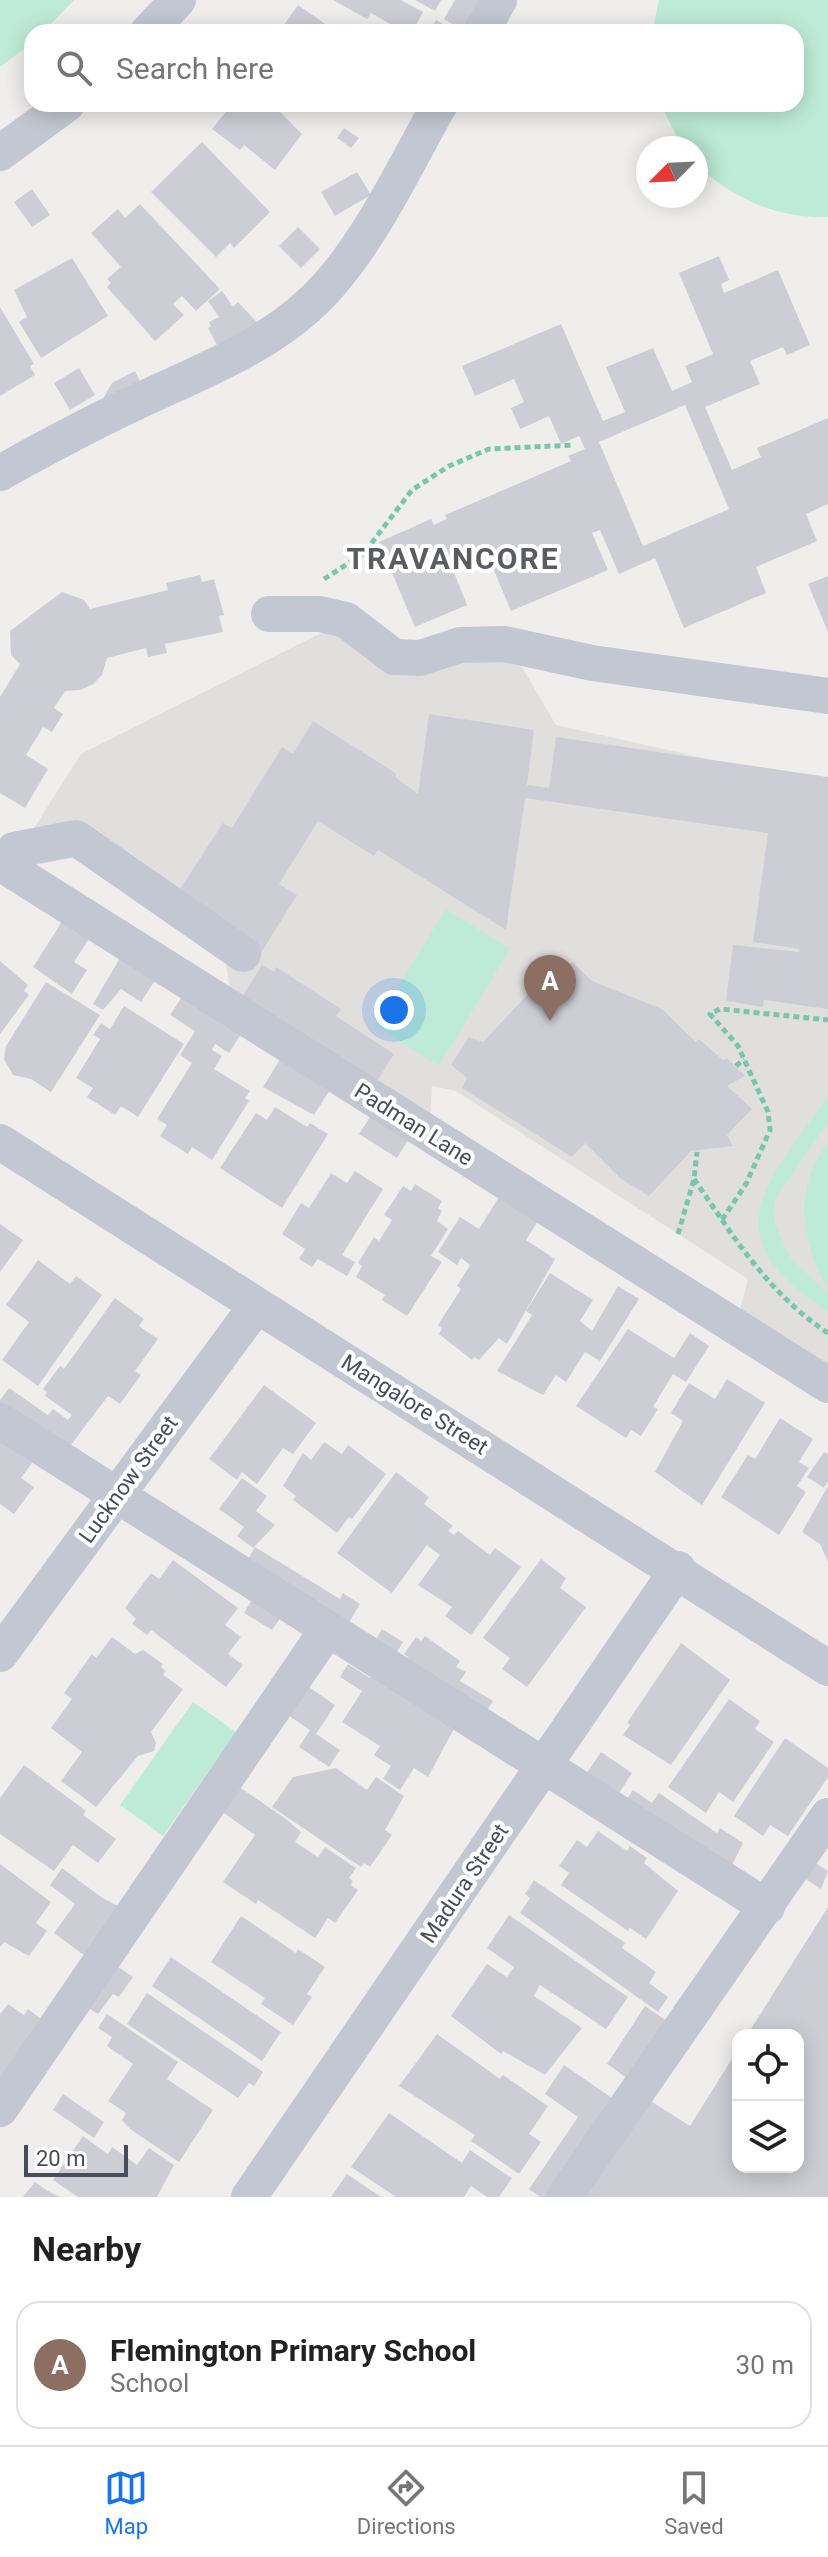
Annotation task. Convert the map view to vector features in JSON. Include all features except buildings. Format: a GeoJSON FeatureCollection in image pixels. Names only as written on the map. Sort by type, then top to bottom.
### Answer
{"type":"FeatureCollection","features":[{"type":"Feature","properties":{"kind":"street"},"geometry":{"type":"LineString","coordinates":[[156,24],[178,0]]}},
{"type":"Feature","properties":{"kind":"street"},"geometry":{"type":"LineString","coordinates":[[486,24],[499,0]]}},
{"type":"Feature","properties":{"kind":"street"},"geometry":{"type":"LineString","coordinates":[[0,153],[56,112]]}},
{"type":"Feature","properties":{"kind":"street"},"geometry":{"type":"LineString","coordinates":[[0,473],[126,407],[254,347],[294,318],[328,287],[362,239],[435,112]]}},
{"type":"Feature","properties":{"kind":"street"},"geometry":{"type":"LineString","coordinates":[[269,614],[320,614],[346,620],[394,657],[420,658],[460,645],[505,644],[592,663],[828,696]]}},
{"type":"Feature","properties":{"kind":"street"},"geometry":{"type":"LineString","coordinates":[[2,864],[14,850],[76,838],[243,954]]}},
{"type":"Feature","properties":{"kind":"street","name":"Padman Lane"},"geometry":{"type":"LineString","coordinates":[[2,864],[828,1385]]}},
{"type":"Feature","properties":{"kind":"street","name":"Mangalore Street"},"geometry":{"type":"LineString","coordinates":[[0,1142],[678,1569],[828,1668]]}},
{"type":"Feature","properties":{"kind":"street","name":"Lucknow Street"},"geometry":{"type":"LineString","coordinates":[[0,1654],[257,1305]]}},
{"type":"Feature","properties":{"kind":"street"},"geometry":{"type":"LineString","coordinates":[[0,1421],[115,1497],[767,1907]]}},
{"type":"Feature","properties":{"kind":"street","name":"Madura Street"},"geometry":{"type":"LineString","coordinates":[[249,2197],[678,1569]]}},
{"type":"Feature","properties":{"kind":"street"},"geometry":{"type":"LineString","coordinates":[[0,2109],[327,1630]]}},
{"type":"Feature","properties":{"kind":"street"},"geometry":{"type":"LineString","coordinates":[[564,2197],[828,1816]]}},
{"type":"Feature","properties":{"kind":"path"},"geometry":{"type":"LineString","coordinates":[[314,584],[364,553],[392,521],[412,490],[449,466],[489,449],[574,445]]}},
{"type":"Feature","properties":{"kind":"path"},"geometry":{"type":"LineString","coordinates":[[722,1220],[758,1162],[770,1130],[768,1112],[738,1046],[710,1014],[720,1009],[828,1020]]}},
{"type":"Feature","properties":{"kind":"path"},"geometry":{"type":"LineString","coordinates":[[736,1066],[744,1059]]}},
{"type":"Feature","properties":{"kind":"path"},"geometry":{"type":"LineString","coordinates":[[678,1234],[694,1179],[697,1152]]}},
{"type":"Feature","properties":{"kind":"path"},"geometry":{"type":"LineString","coordinates":[[694,1179],[772,1283],[803,1317],[828,1333]]}},
{"type":"Feature","properties":{"kind":"shaded area"},"geometry":{"type":"Polygon","coordinates":[[[325,631],[520,664],[556,725],[717,761],[828,779],[828,1374],[738,1317],[748,1279],[456,1091],[432,1086],[430,1123],[231,995],[225,958],[73,858],[29,866],[15,858],[81,754],[325,631]]]}},
{"type":"Feature","properties":{"kind":"green space"},"geometry":{"type":"Polygon","coordinates":[[[0,0],[74,0],[51,24],[24,24],[24,49],[0,67],[0,0]]]}},
{"type":"Feature","properties":{"kind":"green space"},"geometry":{"type":"Polygon","coordinates":[[[659,0],[828,0],[828,217],[773,210],[726,188],[708,175],[708,136],[677,136],[664,112],[804,112],[804,24],[654,24],[659,0]]]}},
{"type":"Feature","properties":{"kind":"green space"},"geometry":{"type":"Polygon","coordinates":[[[446,909],[510,949],[439,1066],[374,1025],[446,909]]]}},
{"type":"Feature","properties":{"kind":"green space"},"geometry":{"type":"Polygon","coordinates":[[[828,1095],[828,1122],[774,1201],[774,1222],[790,1257],[828,1294],[828,1312],[791,1284],[769,1258],[759,1233],[760,1208],[770,1183],[828,1095]]]}},
{"type":"Feature","properties":{"kind":"green space"},"geometry":{"type":"Polygon","coordinates":[[[828,1143],[828,1289],[812,1253],[804,1215],[809,1178],[828,1143]]]}},
{"type":"Feature","properties":{"kind":"green space"},"geometry":{"type":"Polygon","coordinates":[[[193,1702],[236,1732],[163,1836],[120,1805],[193,1702]]]}},
{"type":"Feature","properties":{"kind":"place","name":"Flemington Primary School"},"geometry":{"type":"Point","coordinates":[550,1021]}},
{"type":"Feature","properties":{"kind":"district","name":"TRAVANCORE"},"geometry":{"type":"Point","coordinates":[453,559]}}]}
